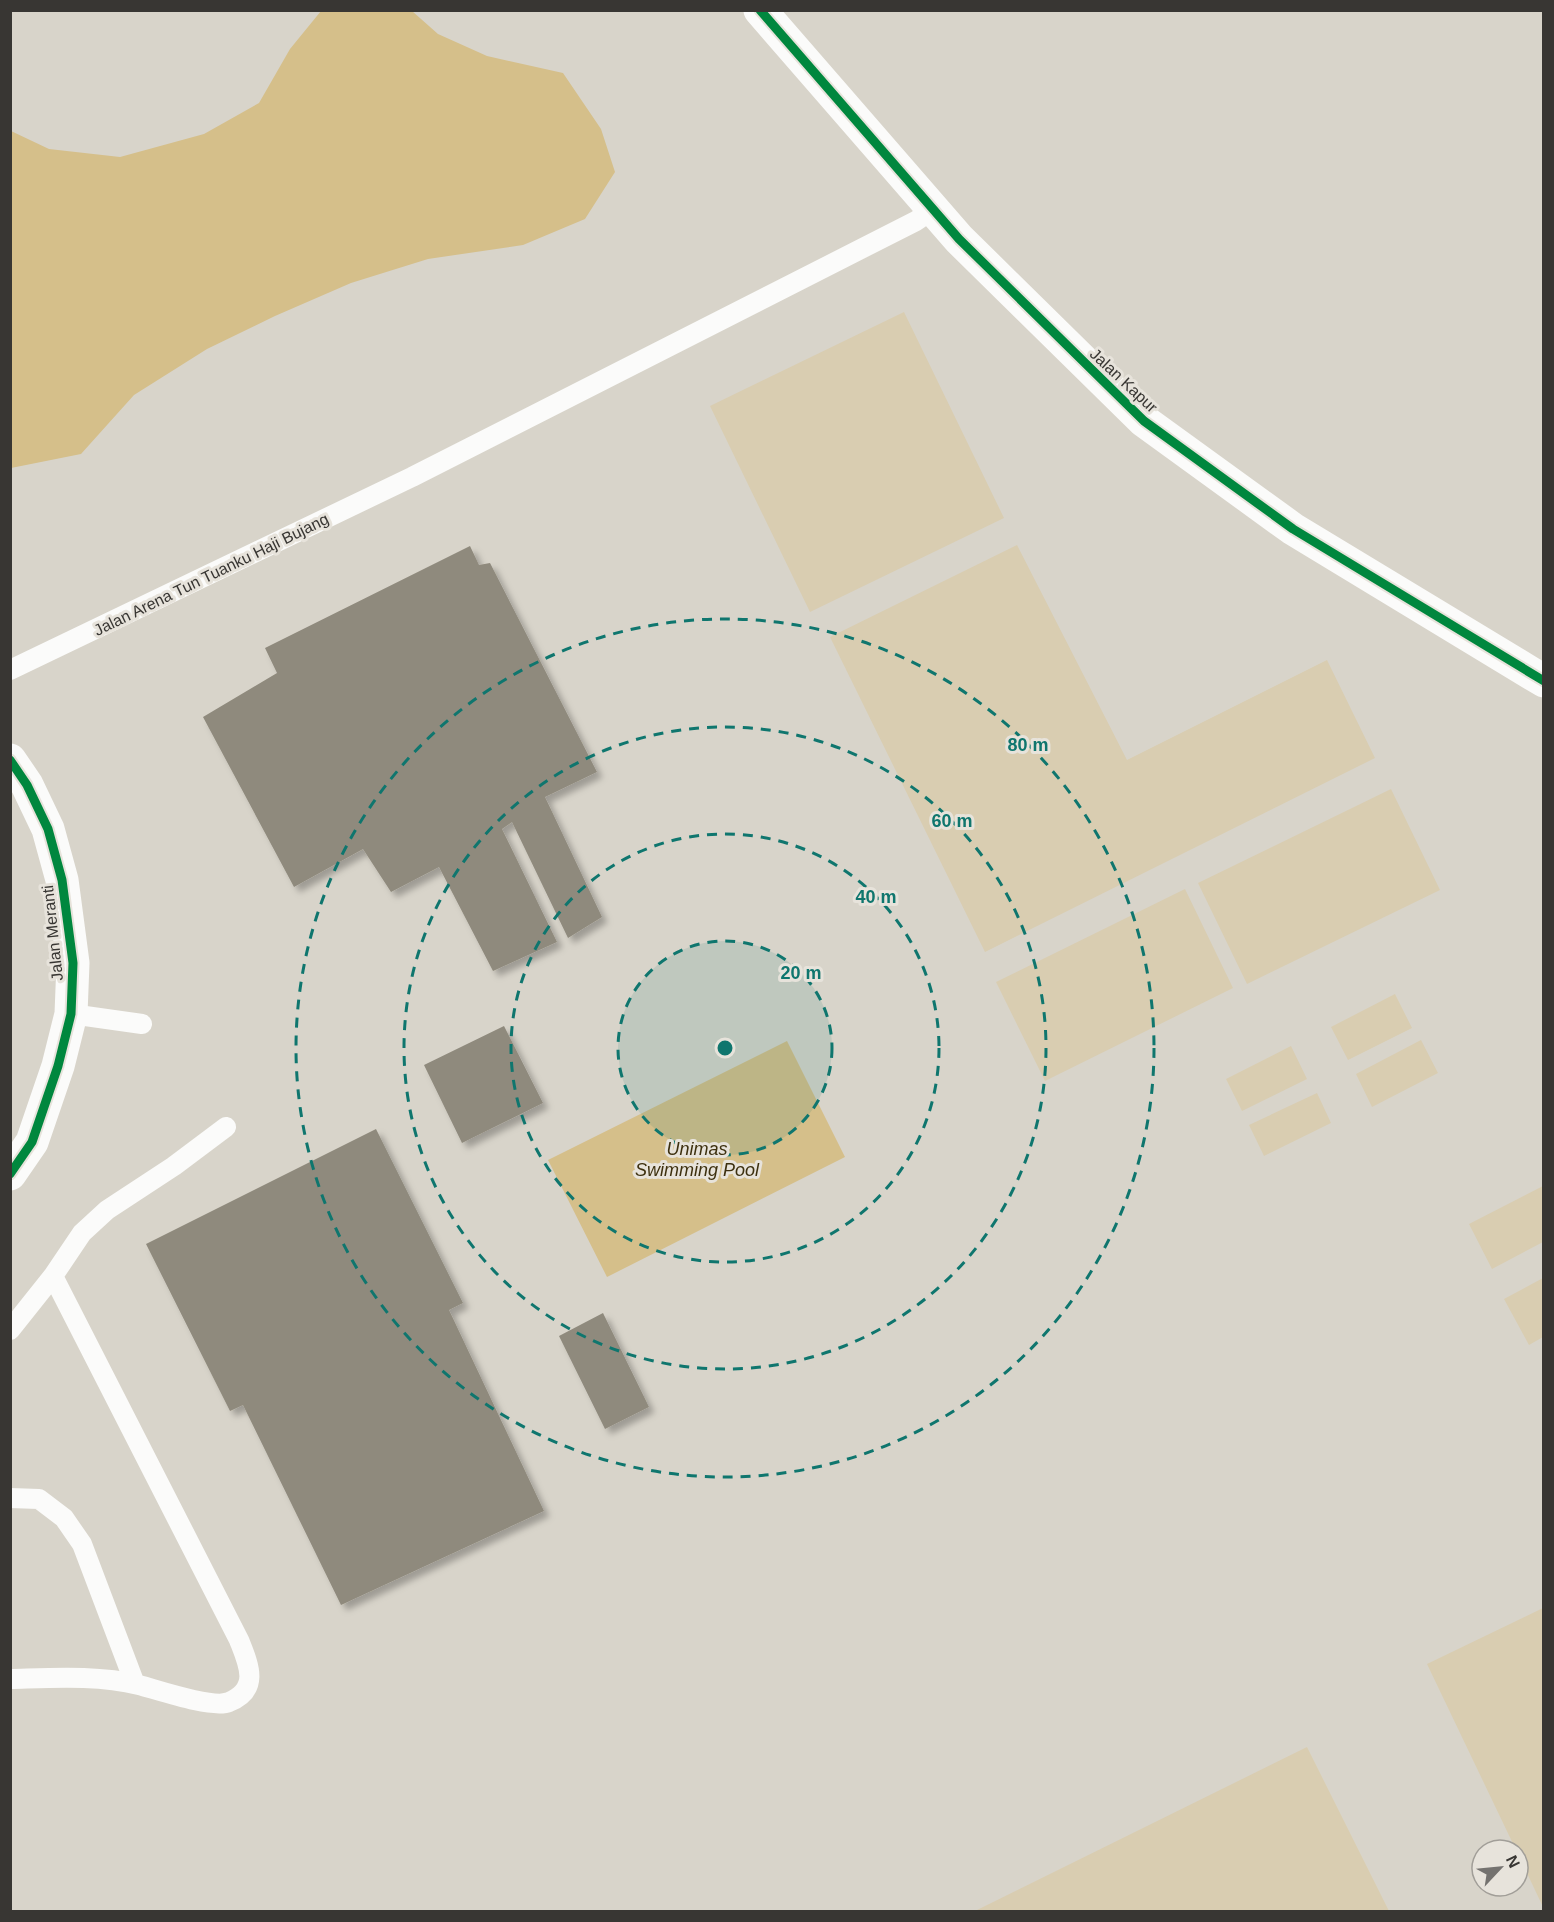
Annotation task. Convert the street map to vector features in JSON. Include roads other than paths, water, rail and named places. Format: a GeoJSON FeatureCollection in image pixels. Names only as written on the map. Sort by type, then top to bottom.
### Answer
{"type":"FeatureCollection","features":[{"type":"Feature","properties":{"kind":"street","name":"Jalan Kapur"},"geometry":{"type":"LineString","coordinates":[[760,10],[924,215],[958,239],[1123,403],[1173,444],[1293,529],[1544,681]]}},
{"type":"Feature","properties":{"kind":"street","name":"Jalan Meranti"},"geometry":{"type":"LineString","coordinates":[[10,759],[27,785],[48,829],[62,879],[73,963],[71,1014],[58,1066],[32,1142],[10,1174]]}},
{"type":"Feature","properties":{"kind":"lane","name":"Jalan Arena Tun Tuanku Haji Bujang"},"geometry":{"type":"LineString","coordinates":[[10,670],[412,477],[924,215]]}},
{"type":"Feature","properties":{"kind":"lane"},"geometry":{"type":"LineString","coordinates":[[71,1014],[142,1024]]}},
{"type":"Feature","properties":{"kind":"lane"},"geometry":{"type":"LineString","coordinates":[[10,1330],[82,1233],[107,1210],[174,1166],[226,1127]]}},
{"type":"Feature","properties":{"kind":"lane"},"geometry":{"type":"LineString","coordinates":[[10,1679],[84,1678],[135,1684],[209,1703],[226,1704],[244,1691],[250,1677],[250,1667],[224,1610],[52,1276]]}},
{"type":"Feature","properties":{"kind":"lane"},"geometry":{"type":"LineString","coordinates":[[10,1498],[39,1499],[64,1518],[82,1544],[135,1684]]}},
{"type":"Feature","properties":{"kind":"water"},"geometry":{"type":"Polygon","coordinates":[[[321,11],[412,11],[438,34],[487,56],[563,73],[601,129],[615,172],[585,219],[523,245],[428,259],[351,283],[207,349],[134,395],[81,454],[11,468],[11,131],[49,149],[120,157],[204,134],[259,103],[290,49],[321,11]]]}},
{"type":"Feature","properties":{"kind":"water","name":"Unimas Swimming Pool"},"geometry":{"type":"Polygon","coordinates":[[[787,1041],[845,1157],[607,1277],[548,1160],[787,1041]]]}}]}
